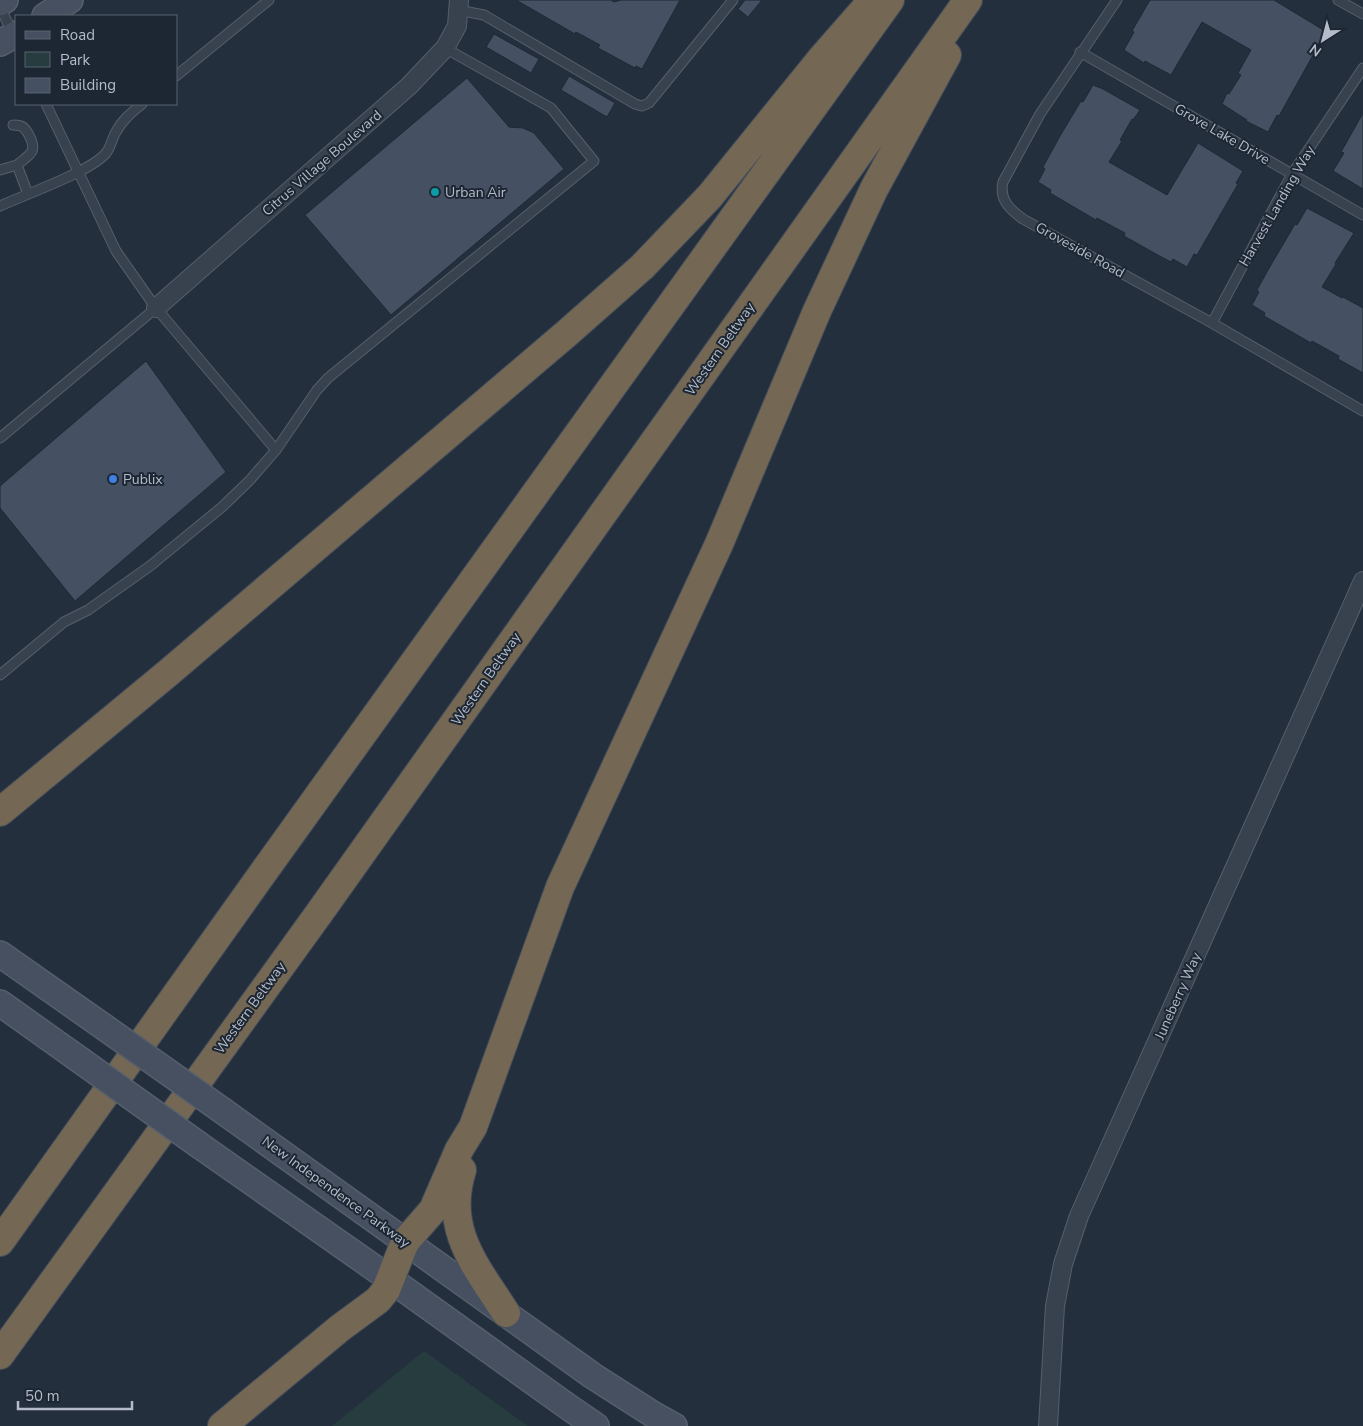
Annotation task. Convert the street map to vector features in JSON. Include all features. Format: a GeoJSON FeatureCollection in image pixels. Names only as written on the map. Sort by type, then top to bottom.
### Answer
{"type":"FeatureCollection","features":[{"type":"Feature","properties":{"kind":"highway"},"geometry":{"type":"LineString","coordinates":[[0,812],[168,673],[506,386],[642,266],[710,196],[821,59],[874,0]]}},
{"type":"Feature","properties":{"kind":"highway"},"geometry":{"type":"LineString","coordinates":[[0,1242],[266,868],[890,0]]}},
{"type":"Feature","properties":{"kind":"highway","name":"Western Beltway"},"geometry":{"type":"LineString","coordinates":[[0,1355],[326,903],[968,0]]}},
{"type":"Feature","properties":{"kind":"highway"},"geometry":{"type":"LineString","coordinates":[[506,1313],[462,1240],[456,1202],[461,1173],[469,1150],[473,1128],[560,887],[719,544],[817,311],[874,189],[949,51],[980,0]]}},
{"type":"Feature","properties":{"kind":"highway"},"geometry":{"type":"LineString","coordinates":[[222,1426],[340,1328],[378,1300],[386,1290],[405,1242],[433,1210],[459,1150],[473,1128]]}},
{"type":"Feature","properties":{"kind":"main road"},"geometry":{"type":"LineString","coordinates":[[0,3],[5,0]]}},
{"type":"Feature","properties":{"kind":"main road"},"geometry":{"type":"LineString","coordinates":[[46,15],[70,0]]}},
{"type":"Feature","properties":{"kind":"main road","name":"New Independence Parkway"},"geometry":{"type":"LineString","coordinates":[[0,954],[593,1376],[674,1426]]}},
{"type":"Feature","properties":{"kind":"main road"},"geometry":{"type":"LineString","coordinates":[[0,1003],[596,1426]]}},
{"type":"Feature","properties":{"kind":"street","name":"Citrus Village Boulevard"},"geometry":{"type":"LineString","coordinates":[[156,308],[410,86],[445,48],[457,26],[459,5]]}},
{"type":"Feature","properties":{"kind":"street","name":"Juneberry Way"},"geometry":{"type":"LineString","coordinates":[[1048,1426],[1055,1306],[1063,1264],[1079,1216],[1363,582]]}},
{"type":"Feature","properties":{"kind":"lane"},"geometry":{"type":"LineString","coordinates":[[178,74],[269,0]]}},
{"type":"Feature","properties":{"kind":"lane"},"geometry":{"type":"LineString","coordinates":[[459,5],[484,15],[635,104],[642,106],[649,103],[733,0]]}},
{"type":"Feature","properties":{"kind":"lane","name":"Groveside Road"},"geometry":{"type":"LineString","coordinates":[[1117,0],[1080,52],[1040,114],[1003,182],[1003,199],[1009,208],[1023,219],[1212,323],[1363,411]]}},
{"type":"Feature","properties":{"kind":"lane"},"geometry":{"type":"LineString","coordinates":[[1338,0],[1363,14]]}},
{"type":"Feature","properties":{"kind":"lane"},"geometry":{"type":"LineString","coordinates":[[0,7],[12,38]]}},
{"type":"Feature","properties":{"kind":"lane"},"geometry":{"type":"LineString","coordinates":[[0,675],[64,622],[88,610],[150,566],[222,507],[249,481],[276,450],[317,390],[328,378],[594,161],[551,108],[445,48]]}},
{"type":"Feature","properties":{"kind":"lane","name":"Grove Lake Drive"},"geometry":{"type":"LineString","coordinates":[[1080,52],[1363,215]]}},
{"type":"Feature","properties":{"kind":"lane","name":"Harvest Landing Way"},"geometry":{"type":"LineString","coordinates":[[1212,323],[1292,174],[1363,68]]}},
{"type":"Feature","properties":{"kind":"lane"},"geometry":{"type":"LineString","coordinates":[[46,105],[116,251],[156,308],[276,450]]}},
{"type":"Feature","properties":{"kind":"lane"},"geometry":{"type":"LineString","coordinates":[[0,206],[92,164],[106,152],[116,130],[128,115],[141,105]]}},
{"type":"Feature","properties":{"kind":"lane"},"geometry":{"type":"LineString","coordinates":[[0,170],[16,165],[28,156],[32,150],[33,144],[24,128],[14,125]]}},
{"type":"Feature","properties":{"kind":"lane"},"geometry":{"type":"LineString","coordinates":[[16,165],[28,194]]}},
{"type":"Feature","properties":{"kind":"lane"},"geometry":{"type":"LineString","coordinates":[[0,438],[156,308]]}},
{"type":"Feature","properties":{"kind":"green space"},"geometry":{"type":"Polygon","coordinates":[[[424,1351],[528,1426],[332,1426],[424,1351]]]}},
{"type":"Feature","properties":{"kind":"building"},"geometry":{"type":"Polygon","coordinates":[[[516,0],[611,0],[614,2],[621,0],[680,0],[642,69],[636,66],[635,68],[598,48],[600,45],[576,32],[575,34],[516,0]]]}},
{"type":"Feature","properties":{"kind":"building"},"geometry":{"type":"Polygon","coordinates":[[[745,0],[762,0],[748,17],[738,9],[745,0]]]}},
{"type":"Feature","properties":{"kind":"building"},"geometry":{"type":"Polygon","coordinates":[[[1150,0],[1274,0],[1325,31],[1279,116],[1277,115],[1268,132],[1246,121],[1222,104],[1227,93],[1229,94],[1241,75],[1238,73],[1251,50],[1202,22],[1171,75],[1145,61],[1144,63],[1124,50],[1134,32],[1132,31],[1150,0]]]}},
{"type":"Feature","properties":{"kind":"building"},"geometry":{"type":"Polygon","coordinates":[[[494,34],[539,59],[531,73],[486,47],[494,34]]]}},
{"type":"Feature","properties":{"kind":"building"},"geometry":{"type":"Polygon","coordinates":[[[569,76],[615,103],[607,117],[561,90],[569,76]]]}},
{"type":"Feature","properties":{"kind":"building","name":"Urban Air"},"geometry":{"type":"Polygon","coordinates":[[[467,78],[509,127],[523,128],[534,133],[564,169],[391,315],[305,215],[467,78]]]}},
{"type":"Feature","properties":{"kind":"building"},"geometry":{"type":"Polygon","coordinates":[[[1093,85],[1140,110],[1132,119],[1120,140],[1122,141],[1109,162],[1167,195],[1198,143],[1243,171],[1236,183],[1238,184],[1197,255],[1194,254],[1187,267],[1173,259],[1171,262],[1124,236],[1125,233],[1097,218],[1096,220],[1050,193],[1051,190],[1038,182],[1045,169],[1043,167],[1060,136],[1093,85]]]}},
{"type":"Feature","properties":{"kind":"building"},"geometry":{"type":"Polygon","coordinates":[[[1363,113],[1363,189],[1333,171],[1344,153],[1341,152],[1363,113]]]}},
{"type":"Feature","properties":{"kind":"building"},"geometry":{"type":"Polygon","coordinates":[[[1307,208],[1354,233],[1322,287],[1363,308],[1363,373],[1338,359],[1339,356],[1312,341],[1311,343],[1264,316],[1265,313],[1252,305],[1259,292],[1257,290],[1268,270],[1295,224],[1297,225],[1307,208]]]}},
{"type":"Feature","properties":{"kind":"building","name":"Publix"},"geometry":{"type":"Polygon","coordinates":[[[146,361],[226,472],[75,601],[0,508],[0,486],[146,361]]]}},
{"type":"Feature","properties":{"kind":"place","name":"Urban Air"},"geometry":{"type":"Point","coordinates":[435,192]}},
{"type":"Feature","properties":{"kind":"place","name":"Publix"},"geometry":{"type":"Point","coordinates":[113,479]}}]}
